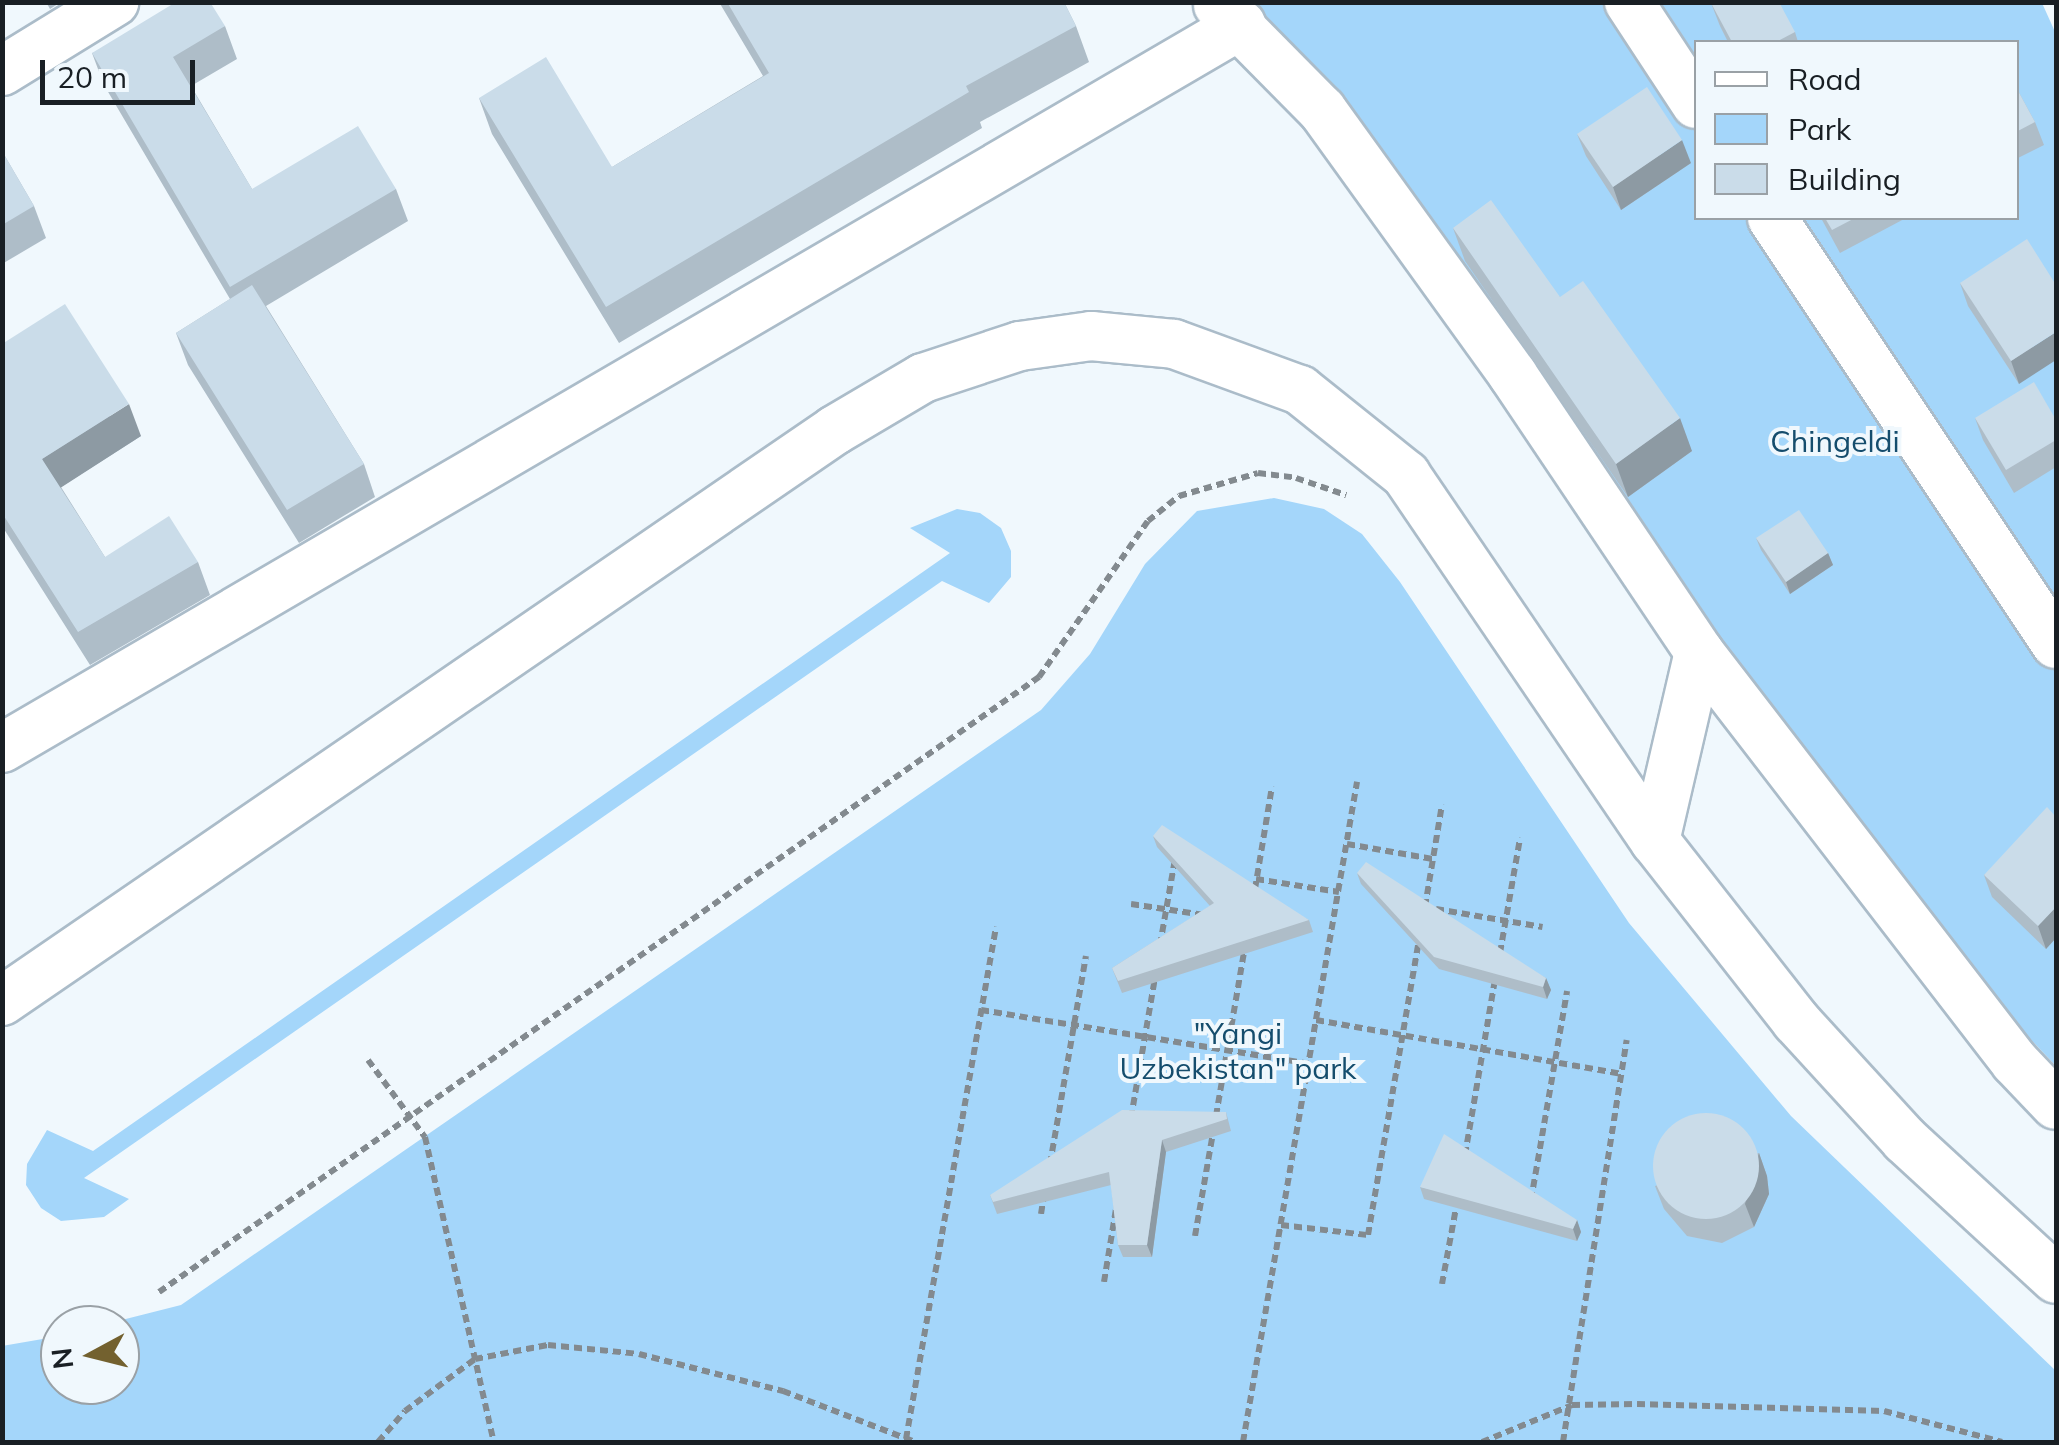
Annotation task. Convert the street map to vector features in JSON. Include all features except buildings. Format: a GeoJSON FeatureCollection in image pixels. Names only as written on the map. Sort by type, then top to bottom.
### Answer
{"type":"FeatureCollection","features":[{"type":"Feature","properties":{"kind":"street"},"geometry":{"type":"LineString","coordinates":[[2,71],[114,2]]}},
{"type":"Feature","properties":{"kind":"street"},"geometry":{"type":"LineString","coordinates":[[1629,2],[1694,101]]}},
{"type":"Feature","properties":{"kind":"street"},"geometry":{"type":"LineString","coordinates":[[2,748],[1228,14],[1322,110],[1513,375],[1700,652],[2015,1062],[2056,1105]]}},
{"type":"Feature","properties":{"kind":"street"},"geometry":{"type":"LineString","coordinates":[[1773,220],[2056,644]]}},
{"type":"Feature","properties":{"kind":"street"},"geometry":{"type":"LineString","coordinates":[[2,1001],[836,430],[923,378],[1020,346],[1091,336],[1174,344],[1300,390],[1406,475],[1655,841],[1796,1022],[1893,1127],[2056,1278]]}},
{"type":"Feature","properties":{"kind":"street"},"geometry":{"type":"LineString","coordinates":[[1655,841],[1700,652]]}},
{"type":"Feature","properties":{"kind":"path"},"geometry":{"type":"LineString","coordinates":[[159,1292],[1039,677],[1148,520],[1179,496],[1258,473],[1296,478],[1359,504]]}},
{"type":"Feature","properties":{"kind":"path"},"geometry":{"type":"LineString","coordinates":[[1243,1442],[1357,782]]}},
{"type":"Feature","properties":{"kind":"path"},"geometry":{"type":"LineString","coordinates":[[1251,908],[1272,786]]}},
{"type":"Feature","properties":{"kind":"path"},"geometry":{"type":"LineString","coordinates":[[1281,1224],[1368,1236],[1442,804]]}},
{"type":"Feature","properties":{"kind":"path"},"geometry":{"type":"LineString","coordinates":[[1499,958],[1520,838]]}},
{"type":"Feature","properties":{"kind":"path"},"geometry":{"type":"LineString","coordinates":[[1347,844],[1432,859]]}},
{"type":"Feature","properties":{"kind":"path"},"geometry":{"type":"LineString","coordinates":[[1129,1131],[1178,845]]}},
{"type":"Feature","properties":{"kind":"path"},"geometry":{"type":"LineString","coordinates":[[1256,878],[1339,892]]}},
{"type":"Feature","properties":{"kind":"path"},"geometry":{"type":"LineString","coordinates":[[1131,904],[1216,917]]}},
{"type":"Feature","properties":{"kind":"path"},"geometry":{"type":"LineString","coordinates":[[1425,907],[1542,927]]}},
{"type":"Feature","properties":{"kind":"path"},"geometry":{"type":"LineString","coordinates":[[906,1438],[996,927]]}},
{"type":"Feature","properties":{"kind":"path"},"geometry":{"type":"LineString","coordinates":[[1195,1236],[1246,941]]}},
{"type":"Feature","properties":{"kind":"path"},"geometry":{"type":"LineString","coordinates":[[1041,1214],[1086,956]]}},
{"type":"Feature","properties":{"kind":"path"},"geometry":{"type":"LineString","coordinates":[[1463,1167],[1496,976]]}},
{"type":"Feature","properties":{"kind":"path"},"geometry":{"type":"LineString","coordinates":[[1530,1211],[1567,992]]}},
{"type":"Feature","properties":{"kind":"path"},"geometry":{"type":"LineString","coordinates":[[981,1010],[1309,1064]]}},
{"type":"Feature","properties":{"kind":"path"},"geometry":{"type":"LineString","coordinates":[[1316,1020],[1622,1074]]}},
{"type":"Feature","properties":{"kind":"path"},"geometry":{"type":"LineString","coordinates":[[1563,1442],[1572,1405],[1627,1040]]}},
{"type":"Feature","properties":{"kind":"path"},"geometry":{"type":"LineString","coordinates":[[368,1060],[426,1137],[494,1442]]}},
{"type":"Feature","properties":{"kind":"path"},"geometry":{"type":"LineString","coordinates":[[1442,1284],[1459,1186]]}},
{"type":"Feature","properties":{"kind":"path"},"geometry":{"type":"LineString","coordinates":[[1104,1282],[1120,1187]]}},
{"type":"Feature","properties":{"kind":"path"},"geometry":{"type":"LineString","coordinates":[[378,1442],[404,1411],[475,1360],[548,1345],[640,1354],[783,1391],[916,1442]]}},
{"type":"Feature","properties":{"kind":"path"},"geometry":{"type":"LineString","coordinates":[[1482,1442],[1572,1405],[1884,1410],[2002,1442]]}},
{"type":"Feature","properties":{"kind":"green space","name":"Chingeldi"},"geometry":{"type":"Polygon","coordinates":[[[1227,3],[2042,3],[2056,34],[2056,1066],[1898,900],[1227,3]]]}},
{"type":"Feature","properties":{"kind":"green space","name":"\"Yangi Uzbekistan\" park"},"geometry":{"type":"Polygon","coordinates":[[[1274,498],[1324,509],[1362,534],[1400,582],[1629,923],[1791,1116],[2056,1371],[2056,1442],[3,1442],[2,1346],[40,1339],[40,1405],[140,1405],[140,1315],[181,1305],[1041,710],[1090,654],[1145,564],[1197,511],[1274,498]]]}},
{"type":"Feature","properties":{"kind":"green space"},"geometry":{"type":"Polygon","coordinates":[[[957,509],[980,513],[1001,528],[1011,551],[1011,577],[989,603],[942,581],[84,1178],[129,1199],[104,1217],[61,1221],[41,1208],[26,1185],[27,1164],[47,1130],[93,1151],[950,553],[910,528],[957,509]]]}}]}
